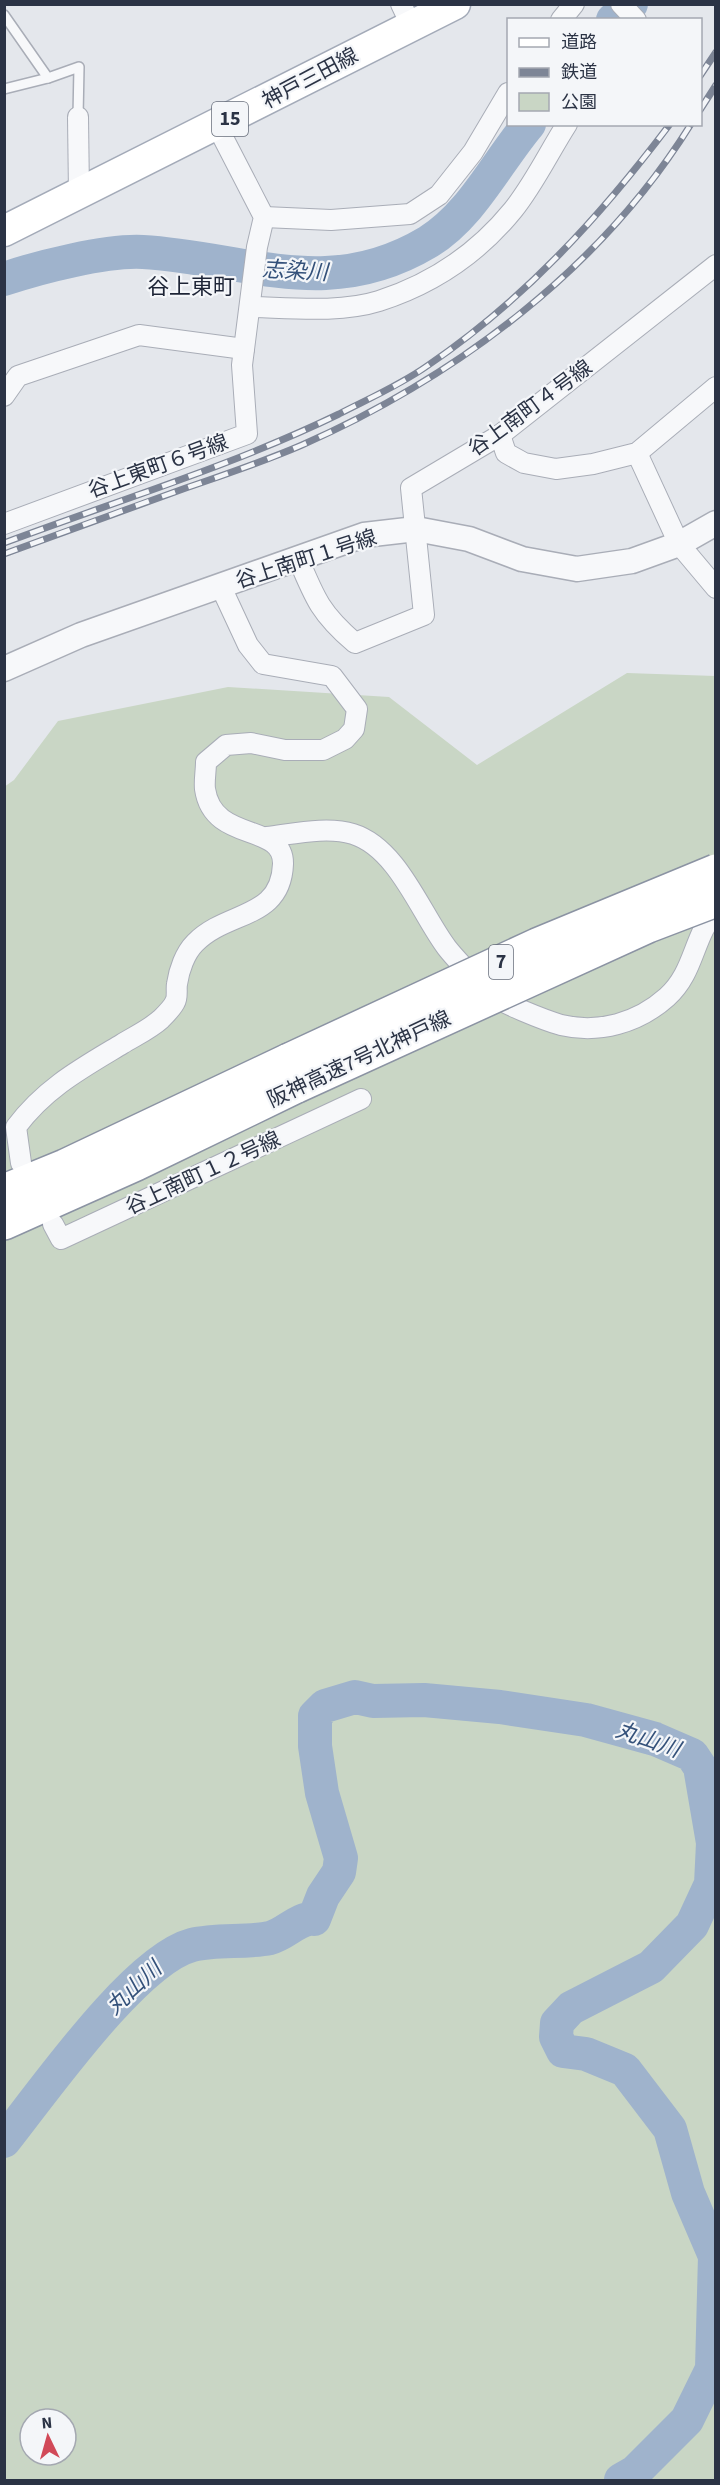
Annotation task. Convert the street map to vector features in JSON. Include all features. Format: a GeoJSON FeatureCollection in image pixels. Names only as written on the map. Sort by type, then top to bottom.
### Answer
{"type":"FeatureCollection","features":[{"type":"Feature","properties":{"kind":"highway","name":"阪神高速7号北神戸線"},"geometry":{"type":"LineString","coordinates":[[4,1223],[116,1173],[293,1073],[537,945],[716,871]]}},
{"type":"Feature","properties":{"kind":"highway","name":"阪神高速7号北神戸線"},"geometry":{"type":"LineString","coordinates":[[4,1191],[716,900]]}},
{"type":"Feature","properties":{"kind":"main road","name":"神戸三田線"},"geometry":{"type":"LineString","coordinates":[[4,231],[217,126],[406,15],[455,4]]}},
{"type":"Feature","properties":{"kind":"street"},"geometry":{"type":"LineString","coordinates":[[563,18],[574,4]]}},
{"type":"Feature","properties":{"kind":"street"},"geometry":{"type":"LineString","coordinates":[[621,4],[634,18]]}},
{"type":"Feature","properties":{"kind":"street"},"geometry":{"type":"LineString","coordinates":[[217,126],[264,217],[340,219],[410,214],[439,195],[473,152],[507,95]]}},
{"type":"Feature","properties":{"kind":"street"},"geometry":{"type":"LineString","coordinates":[[78,117],[79,194]]}},
{"type":"Feature","properties":{"kind":"street"},"geometry":{"type":"LineString","coordinates":[[252,301],[320,309],[377,302],[434,278],[477,249],[514,209],[566,126]]}},
{"type":"Feature","properties":{"kind":"street","name":"谷上東町６号線"},"geometry":{"type":"LineString","coordinates":[[4,524],[247,434],[242,365],[252,301],[257,247],[264,217]]}},
{"type":"Feature","properties":{"kind":"street","name":"谷上南町４号線"},"geometry":{"type":"LineString","coordinates":[[298,558],[311,591],[328,620],[355,644],[424,615],[411,488],[501,435],[716,265]]}},
{"type":"Feature","properties":{"kind":"street"},"geometry":{"type":"LineString","coordinates":[[4,396],[18,376],[139,334],[244,349]]}},
{"type":"Feature","properties":{"kind":"street"},"geometry":{"type":"LineString","coordinates":[[501,435],[506,453],[524,463],[556,470],[593,464],[637,453],[716,387]]}},
{"type":"Feature","properties":{"kind":"street"},"geometry":{"type":"LineString","coordinates":[[637,453],[679,544],[716,588]]}},
{"type":"Feature","properties":{"kind":"street","name":"谷上南町１号線"},"geometry":{"type":"LineString","coordinates":[[4,669],[81,635],[364,534],[416,529],[470,539],[522,559],[577,569],[633,561],[679,544],[716,523]]}},
{"type":"Feature","properties":{"kind":"street"},"geometry":{"type":"LineString","coordinates":[[221,586],[248,645],[263,664],[332,676],[357,709],[354,729],[345,739],[323,750],[285,750],[251,743],[226,745],[206,762],[205,789],[213,813],[247,834],[267,837],[332,831],[354,834],[372,844],[405,878],[447,947],[486,992],[551,1022],[582,1030],[613,1026],[645,1014],[667,997],[685,977],[696,948],[716,911]]}},
{"type":"Feature","properties":{"kind":"street"},"geometry":{"type":"LineString","coordinates":[[21,1163],[16,1127],[33,1104],[64,1079],[160,1021],[176,1002],[180,970],[194,944],[213,928],[262,907],[275,896],[282,879],[283,860],[278,845],[267,837]]}},
{"type":"Feature","properties":{"kind":"street","name":"谷上南町１２号線"},"geometry":{"type":"LineString","coordinates":[[53,1224],[61,1239],[361,1100]]}},
{"type":"Feature","properties":{"kind":"lane"},"geometry":{"type":"LineString","coordinates":[[4,15],[48,78]]}},
{"type":"Feature","properties":{"kind":"lane"},"geometry":{"type":"LineString","coordinates":[[4,89],[79,68],[78,117]]}},
{"type":"Feature","properties":{"kind":"green space"},"geometry":{"type":"Polygon","coordinates":[[[627,673],[715,676],[715,2480],[5,2480],[4,787],[14,780],[58,721],[228,687],[389,697],[477,765],[627,673]]]}},
{"type":"Feature","properties":{"kind":"waterway","name":"志染川"},"geometry":{"type":"LineString","coordinates":[[615,18],[631,4]]}},
{"type":"Feature","properties":{"kind":"waterway","name":"志染川"},"geometry":{"type":"LineString","coordinates":[[4,279],[73,260],[128,252],[181,256],[287,272],[321,273],[356,270],[391,260],[428,242],[458,218],[483,188],[527,126]]}},
{"type":"Feature","properties":{"kind":"waterway","name":"丸山川"},"geometry":{"type":"LineString","coordinates":[[4,2141],[91,2030],[144,1975],[169,1956],[192,1945],[202,1943],[270,1938],[298,1923],[314,1919],[323,1896],[339,1872],[341,1858],[322,1793],[315,1746],[315,1716],[325,1706],[355,1697],[373,1701],[424,1700],[500,1707],[586,1720],[655,1739],[692,1755],[700,1767],[713,1843],[711,1884],[692,1925],[651,1967],[571,2008],[557,2023],[556,2037],[563,2051],[586,2054],[625,2070],[670,2129],[688,2193],[715,2256],[712,2369],[687,2420],[635,2472],[621,2480]]}},
{"type":"Feature","properties":{"kind":"railway"},"geometry":{"type":"LineString","coordinates":[[702,73],[716,52]]}},
{"type":"Feature","properties":{"kind":"railway"},"geometry":{"type":"LineString","coordinates":[[702,107],[716,85]]}},
{"type":"Feature","properties":{"kind":"railway"},"geometry":{"type":"LineString","coordinates":[[4,543],[257,450],[339,414],[417,373],[496,314],[558,256],[616,192],[668,126]]}},
{"type":"Feature","properties":{"kind":"railway"},"geometry":{"type":"LineString","coordinates":[[4,554],[302,445],[359,418],[415,387],[469,352],[569,271],[614,226],[655,177],[690,126]]}},
{"type":"Feature","properties":{"kind":"district","name":"谷上東町"},"geometry":{"type":"Point","coordinates":[191,287]}}]}
